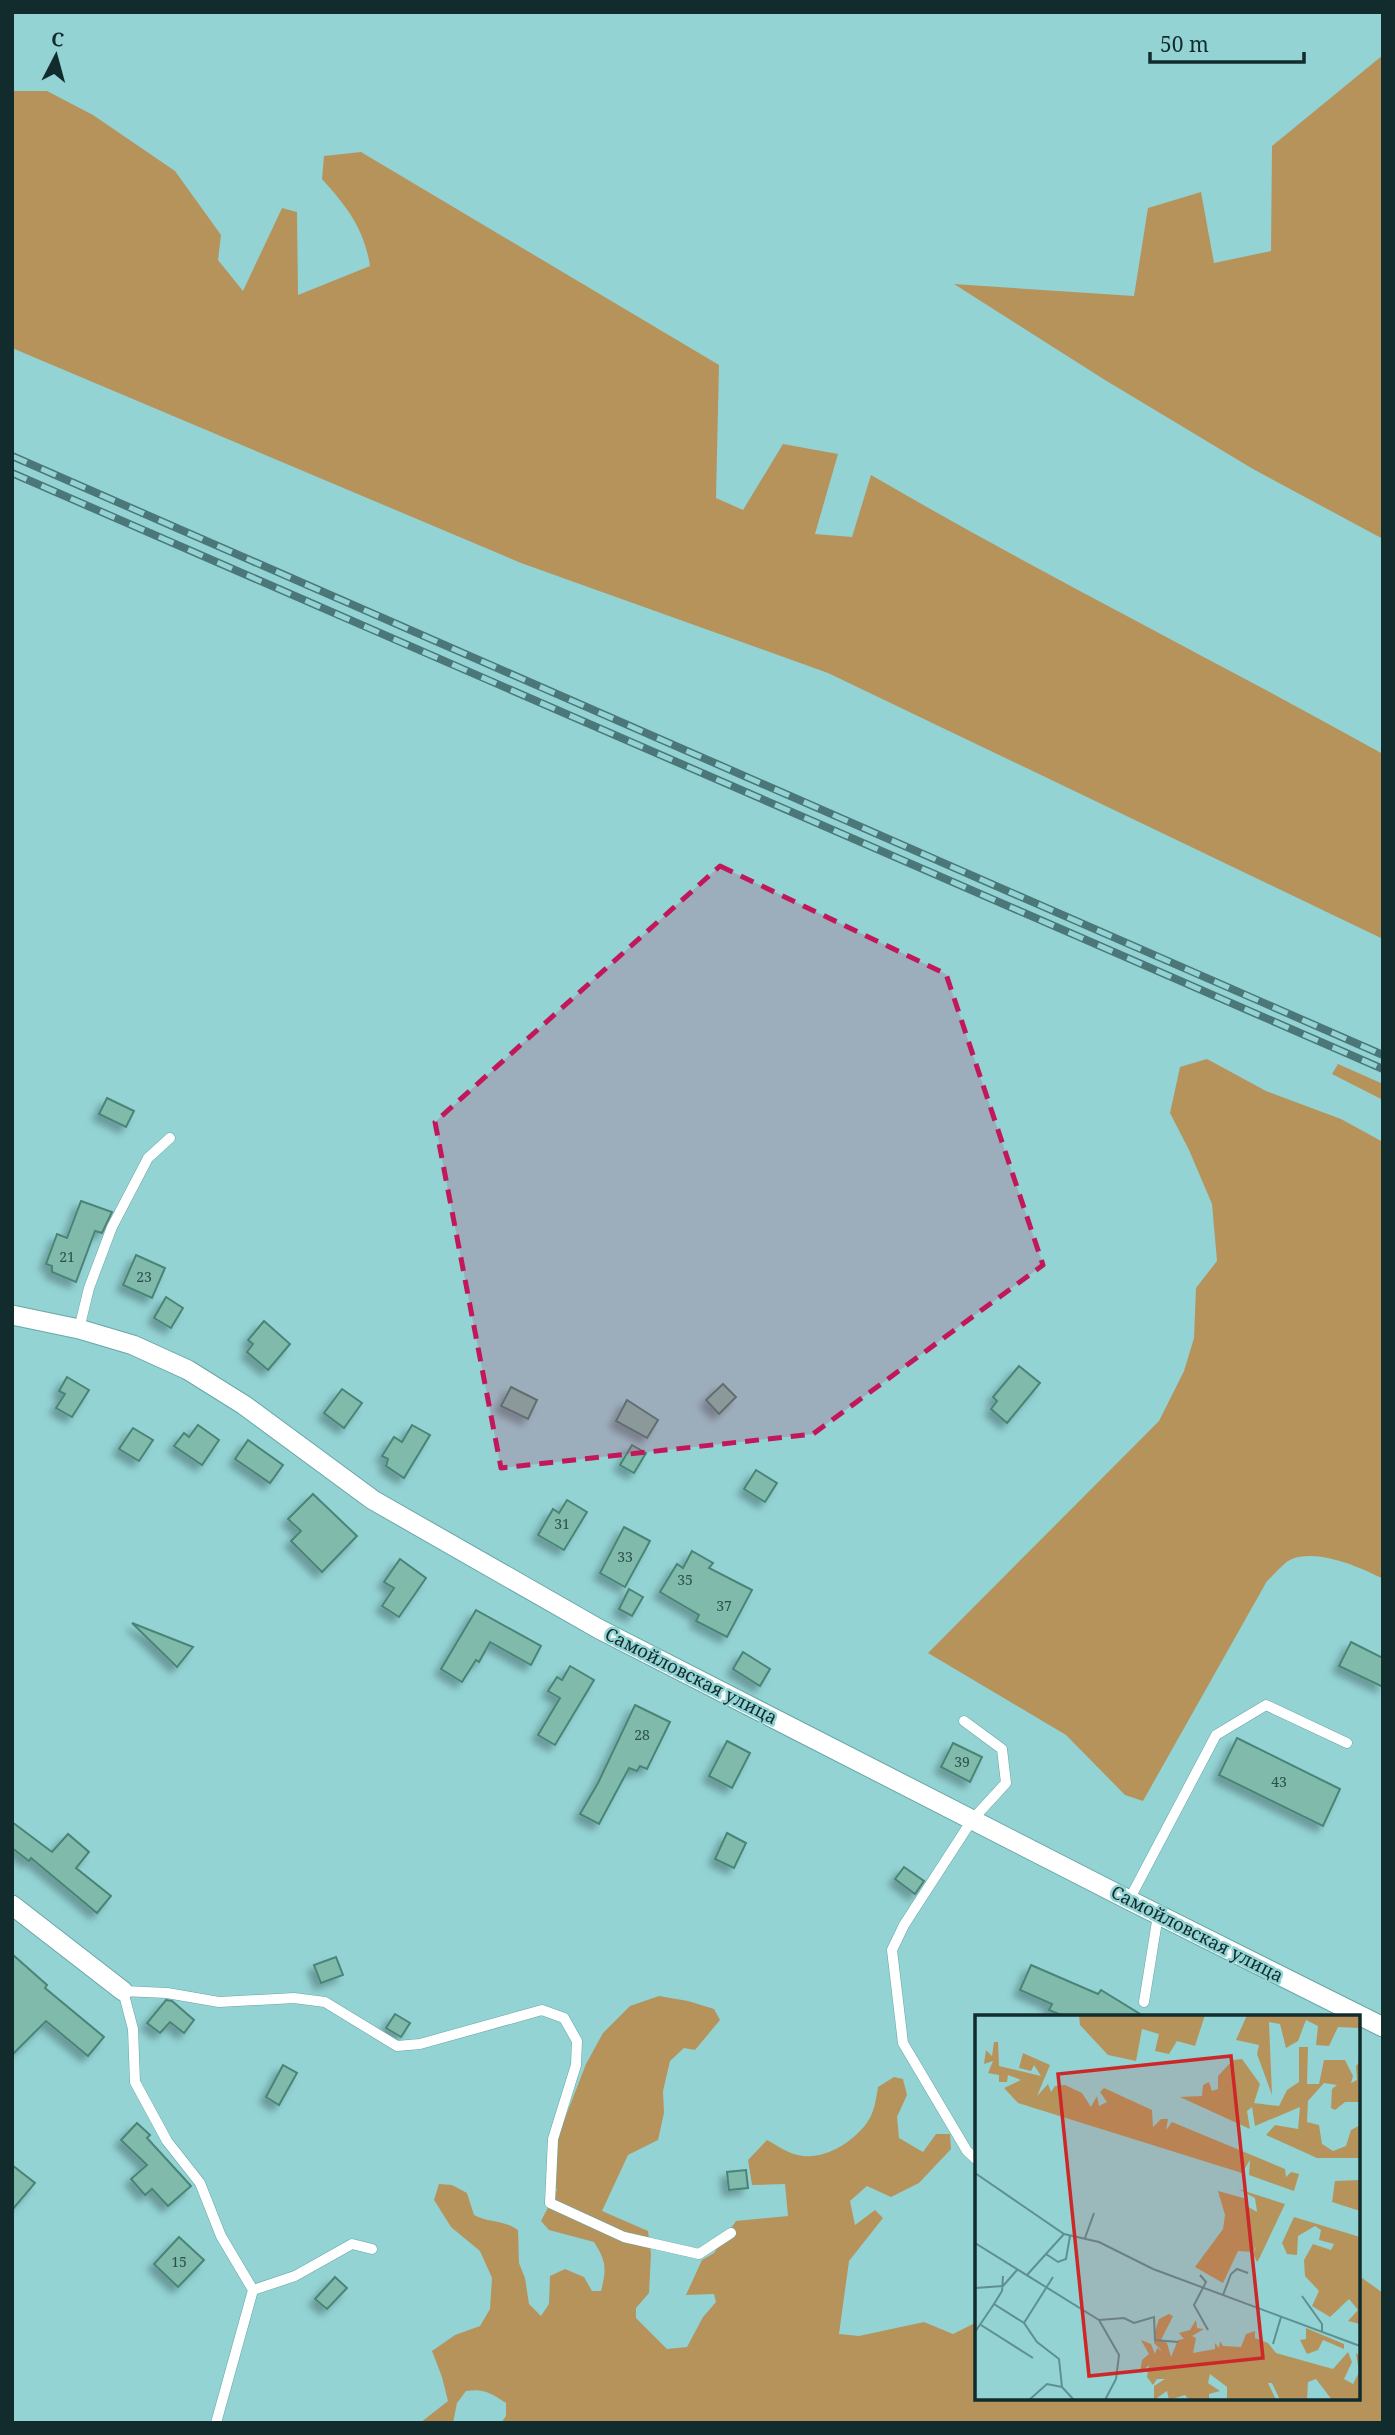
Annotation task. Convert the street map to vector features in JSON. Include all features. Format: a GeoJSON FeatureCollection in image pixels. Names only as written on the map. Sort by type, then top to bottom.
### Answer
{"type":"FeatureCollection","features":[{"type":"Feature","properties":{"kind":"street","name":"Самойловская улица"},"geometry":{"type":"LineString","coordinates":[[12,1315],[79,1329],[134,1345],[188,1370],[244,1405],[373,1500],[599,1629],[1359,2015]]}},
{"type":"Feature","properties":{"kind":"street"},"geometry":{"type":"LineString","coordinates":[[12,1905],[123,1991]]}},
{"type":"Feature","properties":{"kind":"street","name":"Самойловская улица"},"geometry":{"type":"LineString","coordinates":[[1360,2016],[1383,2027]]}},
{"type":"Feature","properties":{"kind":"lane"},"geometry":{"type":"LineString","coordinates":[[79,1329],[89,1288],[112,1227],[148,1158],[170,1138]]}},
{"type":"Feature","properties":{"kind":"lane"},"geometry":{"type":"LineString","coordinates":[[1129,1900],[1216,1735],[1266,1705],[1347,1743]]}},
{"type":"Feature","properties":{"kind":"lane"},"geometry":{"type":"LineString","coordinates":[[964,1721],[1002,1749],[1006,1783],[972,1820],[904,1925],[892,1950],[903,2043],[967,2151],[975,2158]]}},
{"type":"Feature","properties":{"kind":"lane"},"geometry":{"type":"LineString","coordinates":[[1144,2002],[1158,1915]]}},
{"type":"Feature","properties":{"kind":"lane"},"geometry":{"type":"LineString","coordinates":[[216,2423],[253,2290],[221,2236],[200,2183],[167,2141],[135,2082],[133,2029],[123,1991],[167,1993],[219,2002],[294,1997],[325,2002],[397,2046],[420,2044],[542,2011],[564,2018],[577,2041],[576,2065],[553,2139],[550,2203],[624,2237],[698,2254],[731,2233]]}},
{"type":"Feature","properties":{"kind":"lane"},"geometry":{"type":"LineString","coordinates":[[253,2290],[295,2276],[352,2244],[372,2249]]}},
{"type":"Feature","properties":{"kind":"highlighted area"},"geometry":{"type":"Polygon","coordinates":[[[720,866],[946,974],[1043,1265],[813,1434],[501,1468],[435,1122],[720,866]]]}},
{"type":"Feature","properties":{"kind":"shaded area"},"geometry":{"type":"Polygon","coordinates":[[[1383,55],[1383,539],[1253,469],[1105,380],[954,284],[1134,296],[1148,208],[1201,192],[1214,263],[1271,251],[1272,146],[1383,55]]]}},
{"type":"Feature","properties":{"kind":"shaded area"},"geometry":{"type":"Polygon","coordinates":[[[12,91],[47,91],[93,115],[175,171],[221,235],[218,260],[243,291],[282,208],[297,212],[298,295],[370,266],[359,229],[322,179],[324,156],[361,152],[719,365],[716,498],[743,510],[783,444],[838,454],[815,534],[852,537],[871,475],[998,547],[1383,754],[1383,939],[828,673],[521,563],[12,348],[12,91]]]}},
{"type":"Feature","properties":{"kind":"shaded area"},"geometry":{"type":"Polygon","coordinates":[[[1207,1059],[1266,1091],[1341,1119],[1383,1142],[1383,1579],[1351,1565],[1314,1556],[1302,1556],[1283,1565],[1267,1581],[1143,1801],[1125,1795],[1066,1735],[928,1653],[1159,1421],[1184,1371],[1194,1338],[1196,1288],[1217,1261],[1212,1204],[1170,1113],[1180,1067],[1207,1059]]]}},
{"type":"Feature","properties":{"kind":"shaded area"},"geometry":{"type":"Polygon","coordinates":[[[1338,1064],[1383,1084],[1383,1100],[1332,1074],[1338,1064]]]}},
{"type":"Feature","properties":{"kind":"shaded area"},"geometry":{"type":"Polygon","coordinates":[[[659,1996],[714,2009],[720,2020],[695,2050],[684,2048],[670,2061],[663,2091],[664,2113],[658,2140],[628,2155],[602,2211],[648,2231],[651,2254],[649,2293],[636,2308],[636,2318],[667,2349],[687,2347],[703,2317],[716,2302],[714,2294],[686,2295],[702,2260],[714,2253],[736,2221],[788,2216],[785,2184],[752,2185],[748,2160],[767,2140],[786,2151],[807,2156],[817,2156],[844,2144],[869,2120],[878,2087],[894,2077],[903,2079],[907,2095],[897,2117],[899,2138],[923,2152],[936,2134],[950,2134],[951,2149],[919,2183],[891,2197],[867,2186],[850,2201],[855,2225],[875,2210],[883,2218],[849,2261],[839,2334],[859,2336],[924,2322],[953,2334],[975,2323],[975,2400],[1360,2400],[1360,2276],[1383,2293],[1383,2423],[501,2423],[506,2416],[506,2403],[478,2390],[466,2391],[457,2403],[453,2423],[420,2423],[448,2401],[432,2351],[455,2335],[480,2326],[490,2309],[492,2278],[480,2251],[451,2227],[434,2200],[439,2184],[452,2185],[467,2193],[474,2215],[518,2230],[519,2263],[525,2278],[529,2304],[541,2316],[549,2304],[550,2276],[565,2269],[584,2277],[592,2291],[601,2291],[604,2265],[594,2242],[549,2230],[541,2221],[557,2190],[549,2171],[557,2139],[586,2064],[603,2033],[630,2006],[659,1996]]]}},
{"type":"Feature","properties":{"kind":"building"},"geometry":{"type":"Polygon","coordinates":[[[107,1098],[134,1111],[126,1127],[99,1114],[107,1098]]]}},
{"type":"Feature","properties":{"kind":"building"},"geometry":{"type":"Polygon","coordinates":[[[81,1201],[112,1212],[102,1233],[95,1231],[76,1282],[52,1272],[52,1266],[46,1264],[57,1234],[67,1238],[81,1201]]]}},
{"type":"Feature","properties":{"kind":"building"},"geometry":{"type":"Polygon","coordinates":[[[136,1255],[165,1268],[152,1298],[123,1285],[136,1255]]]}},
{"type":"Feature","properties":{"kind":"building"},"geometry":{"type":"Polygon","coordinates":[[[166,1297],[183,1308],[171,1328],[154,1318],[166,1297]]]}},
{"type":"Feature","properties":{"kind":"building"},"geometry":{"type":"Polygon","coordinates":[[[264,1321],[290,1344],[268,1370],[247,1352],[253,1344],[248,1340],[264,1321]]]}},
{"type":"Feature","properties":{"kind":"building"},"geometry":{"type":"Polygon","coordinates":[[[1019,1366],[1040,1383],[1007,1423],[991,1409],[997,1401],[993,1397],[1019,1366]]]}},
{"type":"Feature","properties":{"kind":"building"},"geometry":{"type":"Polygon","coordinates":[[[67,1377],[89,1390],[72,1417],[56,1408],[65,1394],[59,1391],[67,1377]]]}},
{"type":"Feature","properties":{"kind":"building"},"geometry":{"type":"Polygon","coordinates":[[[723,1384],[736,1397],[719,1414],[706,1400],[723,1384]]]}},
{"type":"Feature","properties":{"kind":"building"},"geometry":{"type":"Polygon","coordinates":[[[511,1387],[537,1400],[528,1419],[501,1406],[511,1387]]]}},
{"type":"Feature","properties":{"kind":"building"},"geometry":{"type":"Polygon","coordinates":[[[342,1389],[362,1403],[344,1428],[324,1413],[342,1389]]]}},
{"type":"Feature","properties":{"kind":"building"},"geometry":{"type":"Polygon","coordinates":[[[627,1400],[658,1420],[647,1438],[616,1421],[627,1400]]]}},
{"type":"Feature","properties":{"kind":"building"},"geometry":{"type":"Polygon","coordinates":[[[198,1425],[219,1440],[202,1465],[174,1446],[184,1433],[189,1437],[198,1425]]]}},
{"type":"Feature","properties":{"kind":"building"},"geometry":{"type":"Polygon","coordinates":[[[412,1425],[430,1435],[404,1478],[386,1466],[388,1459],[382,1456],[394,1437],[402,1442],[412,1425]]]}},
{"type":"Feature","properties":{"kind":"building"},"geometry":{"type":"Polygon","coordinates":[[[133,1428],[153,1440],[139,1461],[119,1449],[133,1428]]]}},
{"type":"Feature","properties":{"kind":"building"},"geometry":{"type":"Polygon","coordinates":[[[248,1440],[283,1465],[270,1483],[235,1459],[248,1440]]]}},
{"type":"Feature","properties":{"kind":"building"},"geometry":{"type":"Polygon","coordinates":[[[632,1445],[646,1453],[634,1473],[620,1465],[632,1445]]]}},
{"type":"Feature","properties":{"kind":"building"},"geometry":{"type":"Polygon","coordinates":[[[756,1470],[777,1483],[765,1502],[744,1489],[756,1470]]]}},
{"type":"Feature","properties":{"kind":"building"},"geometry":{"type":"Polygon","coordinates":[[[313,1494],[357,1536],[322,1572],[291,1541],[301,1531],[288,1519],[313,1494]]]}},
{"type":"Feature","properties":{"kind":"building"},"geometry":{"type":"Polygon","coordinates":[[[567,1500],[587,1512],[564,1550],[538,1535],[553,1509],[559,1513],[567,1500]]]}},
{"type":"Feature","properties":{"kind":"building"},"geometry":{"type":"Polygon","coordinates":[[[624,1527],[650,1541],[625,1587],[600,1573],[624,1527]]]}},
{"type":"Feature","properties":{"kind":"building"},"geometry":{"type":"Polygon","coordinates":[[[692,1551],[713,1563],[709,1568],[752,1590],[727,1637],[696,1621],[699,1615],[660,1592],[677,1564],[683,1568],[692,1551]]]}},
{"type":"Feature","properties":{"kind":"building"},"geometry":{"type":"Polygon","coordinates":[[[400,1559],[426,1578],[399,1617],[382,1606],[394,1588],[384,1582],[400,1559]]]}},
{"type":"Feature","properties":{"kind":"building"},"geometry":{"type":"Polygon","coordinates":[[[629,1589],[643,1597],[632,1616],[619,1609],[629,1589]]]}},
{"type":"Feature","properties":{"kind":"building"},"geometry":{"type":"Polygon","coordinates":[[[476,1610],[541,1646],[531,1665],[490,1642],[479,1662],[476,1660],[462,1682],[441,1669],[476,1610]]]}},
{"type":"Feature","properties":{"kind":"building"},"geometry":{"type":"Polygon","coordinates":[[[132,1623],[193,1647],[177,1667],[132,1623]]]}},
{"type":"Feature","properties":{"kind":"building"},"geometry":{"type":"Polygon","coordinates":[[[1351,1642],[1383,1658],[1383,1687],[1339,1666],[1351,1642]]]}},
{"type":"Feature","properties":{"kind":"building"},"geometry":{"type":"Polygon","coordinates":[[[743,1652],[770,1669],[760,1686],[733,1669],[743,1652]]]}},
{"type":"Feature","properties":{"kind":"building"},"geometry":{"type":"Polygon","coordinates":[[[570,1666],[594,1680],[555,1745],[538,1735],[560,1698],[548,1691],[557,1677],[562,1680],[570,1666]]]}},
{"type":"Feature","properties":{"kind":"building"},"geometry":{"type":"Polygon","coordinates":[[[635,1705],[670,1722],[647,1769],[640,1766],[637,1771],[629,1768],[599,1824],[580,1814],[598,1783],[635,1705]]]}},
{"type":"Feature","properties":{"kind":"building"},"geometry":{"type":"Polygon","coordinates":[[[1237,1738],[1340,1789],[1323,1826],[1219,1775],[1237,1738]]]}},
{"type":"Feature","properties":{"kind":"building"},"geometry":{"type":"Polygon","coordinates":[[[727,1741],[750,1753],[732,1788],[709,1776],[727,1741]]]}},
{"type":"Feature","properties":{"kind":"building"},"geometry":{"type":"Polygon","coordinates":[[[953,1743],[982,1757],[970,1782],[941,1767],[953,1743]]]}},
{"type":"Feature","properties":{"kind":"building"},"geometry":{"type":"Polygon","coordinates":[[[12,1822],[52,1852],[68,1834],[89,1852],[76,1868],[111,1896],[97,1913],[31,1858],[29,1861],[12,1848],[12,1822]]]}},
{"type":"Feature","properties":{"kind":"building"},"geometry":{"type":"Polygon","coordinates":[[[727,1833],[746,1843],[734,1868],[715,1859],[727,1833]]]}},
{"type":"Feature","properties":{"kind":"building"},"geometry":{"type":"Polygon","coordinates":[[[904,1867],[924,1881],[915,1894],[895,1879],[904,1867]]]}},
{"type":"Feature","properties":{"kind":"building"},"geometry":{"type":"Polygon","coordinates":[[[12,1954],[47,1985],[45,1988],[104,2037],[88,2056],[46,2021],[12,2055],[12,1954]]]}},
{"type":"Feature","properties":{"kind":"building"},"geometry":{"type":"Polygon","coordinates":[[[336,1957],[343,1975],[321,1983],[314,1965],[336,1957]]]}},
{"type":"Feature","properties":{"kind":"building"},"geometry":{"type":"Polygon","coordinates":[[[1031,1965],[1098,1994],[1101,1990],[1142,2015],[1061,2015],[1049,2010],[1052,2004],[1020,1990],[1031,1965]]]}},
{"type":"Feature","properties":{"kind":"building"},"geometry":{"type":"Polygon","coordinates":[[[166,2000],[172,2001],[194,2020],[184,2033],[170,2022],[160,2033],[147,2023],[166,2000]]]}},
{"type":"Feature","properties":{"kind":"building"},"geometry":{"type":"Polygon","coordinates":[[[395,2014],[410,2023],[401,2037],[386,2028],[395,2014]]]}},
{"type":"Feature","properties":{"kind":"building"},"geometry":{"type":"Polygon","coordinates":[[[283,2065],[297,2073],[279,2105],[266,2097],[283,2065]]]}},
{"type":"Feature","properties":{"kind":"building"},"geometry":{"type":"Polygon","coordinates":[[[137,2123],[150,2135],[147,2138],[191,2186],[168,2206],[152,2189],[145,2195],[131,2179],[147,2165],[121,2140],[137,2123]]]}},
{"type":"Feature","properties":{"kind":"building"},"geometry":{"type":"Polygon","coordinates":[[[12,2165],[35,2183],[12,2210],[12,2165]]]}},
{"type":"Feature","properties":{"kind":"building"},"geometry":{"type":"Polygon","coordinates":[[[746,2170],[748,2188],[729,2190],[727,2172],[746,2170]]]}},
{"type":"Feature","properties":{"kind":"building"},"geometry":{"type":"Polygon","coordinates":[[[179,2237],[204,2260],[178,2287],[154,2264],[179,2237]]]}},
{"type":"Feature","properties":{"kind":"building"},"geometry":{"type":"Polygon","coordinates":[[[335,2277],[347,2288],[327,2309],[315,2299],[335,2277]]]}},
{"type":"Feature","properties":{"kind":"railway"},"geometry":{"type":"LineString","coordinates":[[12,456],[1383,1055]]}},
{"type":"Feature","properties":{"kind":"railway"},"geometry":{"type":"LineString","coordinates":[[12,473],[1383,1069]]}}]}
